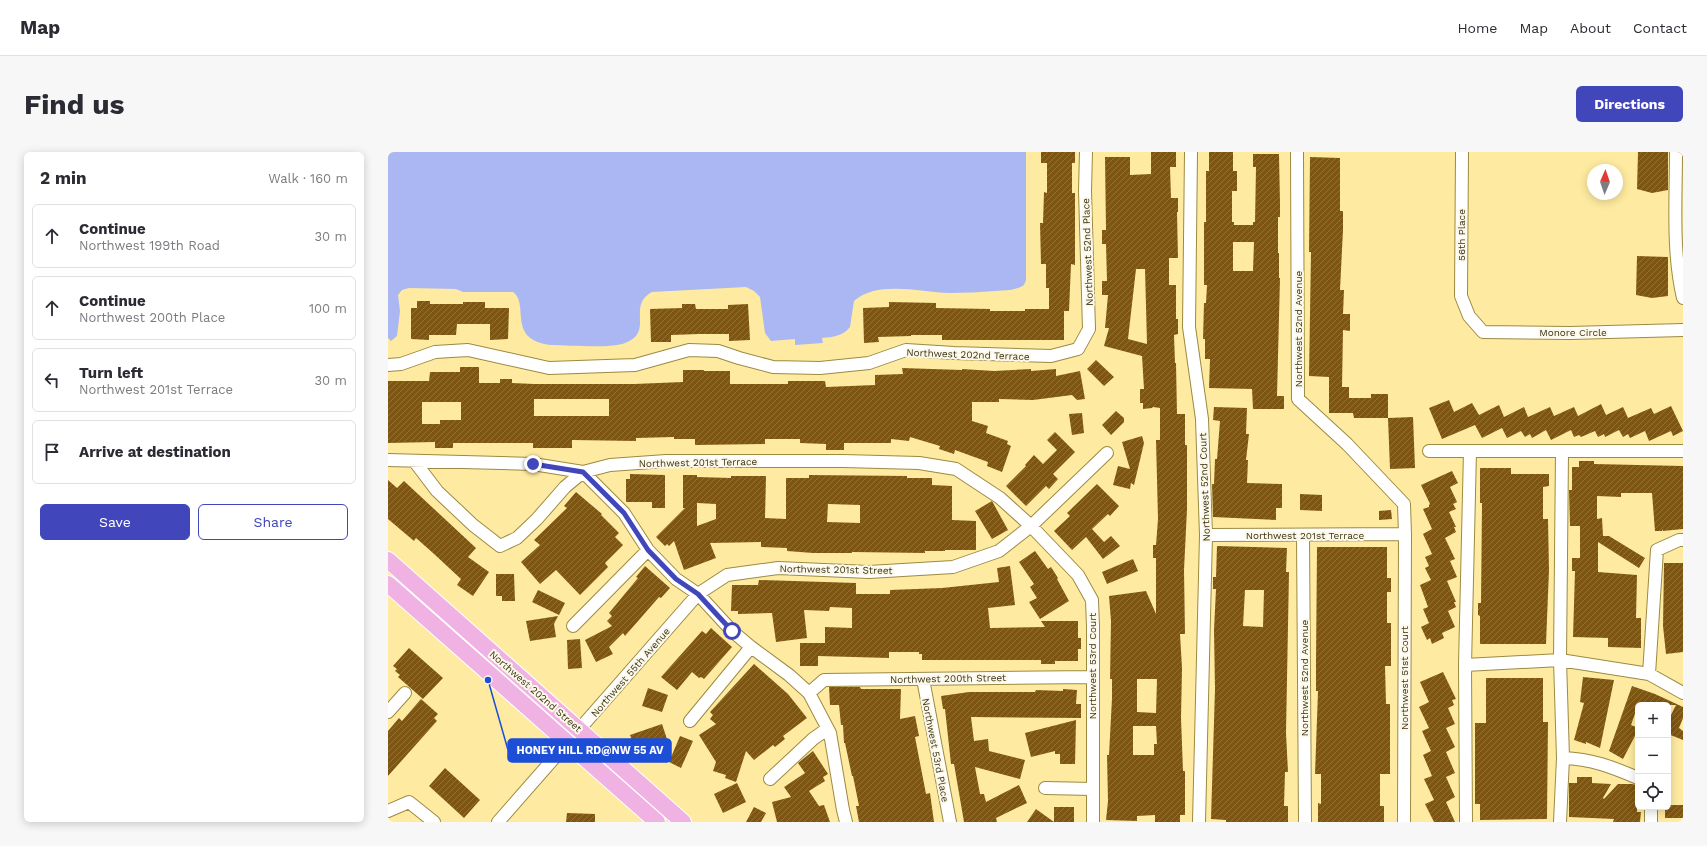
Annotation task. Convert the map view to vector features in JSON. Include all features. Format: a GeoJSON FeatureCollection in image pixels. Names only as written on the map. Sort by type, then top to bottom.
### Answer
{"type":"FeatureCollection","features":[{"type":"Feature","properties":{"kind":"main road","name":"Northwest 202nd Street"},"geometry":{"type":"LineString","coordinates":[[388,560],[683,822]]}},
{"type":"Feature","properties":{"kind":"main road","name":"Northwest 202nd Street"},"geometry":{"type":"LineString","coordinates":[[388,584],[657,822]]}},
{"type":"Feature","properties":{"kind":"street","name":"Northwest 52nd Place"},"geometry":{"type":"LineString","coordinates":[[1078,349],[1090,329],[1085,191],[1086,152]]}},
{"type":"Feature","properties":{"kind":"street","name":"Northwest 52nd Court"},"geometry":{"type":"LineString","coordinates":[[1191,152],[1189,327],[1202,419],[1206,535],[1199,822]]}},
{"type":"Feature","properties":{"kind":"street","name":"Northwest 52nd Avenue"},"geometry":{"type":"LineString","coordinates":[[1297,152],[1298,399],[1347,444],[1404,504],[1405,534]]}},
{"type":"Feature","properties":{"kind":"street","name":"56th Place"},"geometry":{"type":"LineString","coordinates":[[1462,152],[1461,296],[1469,316]]}},
{"type":"Feature","properties":{"kind":"street"},"geometry":{"type":"LineString","coordinates":[[1676,152],[1675,210],[1678,274],[1683,298]]}},
{"type":"Feature","properties":{"kind":"street","name":"Monore Circle"},"geometry":{"type":"LineString","coordinates":[[1469,316],[1483,332],[1570,333],[1683,330]]}},
{"type":"Feature","properties":{"kind":"street","name":"Northwest 202nd Terrace"},"geometry":{"type":"LineString","coordinates":[[388,365],[401,364],[435,352],[468,350],[549,368],[635,365],[689,350],[718,351],[774,368],[820,368],[869,363],[906,350],[1051,356],[1078,349]]}},
{"type":"Feature","properties":{"kind":"street"},"geometry":{"type":"LineString","coordinates":[[1429,452],[1683,450]]}},
{"type":"Feature","properties":{"kind":"street"},"geometry":{"type":"LineString","coordinates":[[1466,822],[1465,665],[1470,451]]}},
{"type":"Feature","properties":{"kind":"street"},"geometry":{"type":"LineString","coordinates":[[1560,822],[1563,758],[1560,660],[1562,452]]}},
{"type":"Feature","properties":{"kind":"street","name":"Northwest 201st Street"},"geometry":{"type":"LineString","coordinates":[[698,594],[728,574],[778,568],[869,572],[953,568],[999,551],[1031,526],[1106,453]]}},
{"type":"Feature","properties":{"kind":"street","name":"Northwest 201st Terrace"},"geometry":{"type":"LineString","coordinates":[[388,460],[415,462],[533,464],[583,472],[610,464],[666,461],[843,461],[919,463],[956,469],[1000,498]]}},
{"type":"Feature","properties":{"kind":"street"},"geometry":{"type":"LineString","coordinates":[[415,462],[437,491],[473,525],[500,546],[517,538],[538,519],[565,487],[583,472],[624,513],[648,550],[676,579],[698,594],[732,631],[789,675],[809,693],[830,733],[842,810],[846,822]]}},
{"type":"Feature","properties":{"kind":"street","name":"Northwest 53rd Court"},"geometry":{"type":"LineString","coordinates":[[1000,498],[1031,526],[1078,575],[1092,600],[1093,822]]}},
{"type":"Feature","properties":{"kind":"street","name":"Northwest 201st Terrace"},"geometry":{"type":"LineString","coordinates":[[1206,535],[1405,534]]}},
{"type":"Feature","properties":{"kind":"street","name":"Northwest 51st Court"},"geometry":{"type":"LineString","coordinates":[[1404,822],[1405,534]]}},
{"type":"Feature","properties":{"kind":"street","name":"Northwest 52nd Avenue"},"geometry":{"type":"LineString","coordinates":[[1303,535],[1305,822]]}},
{"type":"Feature","properties":{"kind":"street"},"geometry":{"type":"LineString","coordinates":[[1649,674],[1657,550],[1679,540],[1683,540]]}},
{"type":"Feature","properties":{"kind":"street"},"geometry":{"type":"LineString","coordinates":[[573,626],[648,550]]}},
{"type":"Feature","properties":{"kind":"street","name":"Northwest 55th Avenue"},"geometry":{"type":"LineString","coordinates":[[498,822],[698,594]]}},
{"type":"Feature","properties":{"kind":"street"},"geometry":{"type":"LineString","coordinates":[[690,721],[751,647]]}},
{"type":"Feature","properties":{"kind":"street"},"geometry":{"type":"LineString","coordinates":[[1465,665],[1560,660],[1649,674],[1683,693]]}},
{"type":"Feature","properties":{"kind":"street","name":"Northwest 200th Street"},"geometry":{"type":"LineString","coordinates":[[809,693],[824,680],[1093,676]]}},
{"type":"Feature","properties":{"kind":"street","name":"Northwest 53rd Place"},"geometry":{"type":"LineString","coordinates":[[923,679],[950,822]]}},
{"type":"Feature","properties":{"kind":"street"},"geometry":{"type":"LineString","coordinates":[[388,712],[405,693]]}},
{"type":"Feature","properties":{"kind":"street"},"geometry":{"type":"LineString","coordinates":[[770,779],[812,739],[827,729]]}},
{"type":"Feature","properties":{"kind":"street"},"geometry":{"type":"LineString","coordinates":[[1563,758],[1584,759],[1635,777]]}},
{"type":"Feature","properties":{"kind":"street"},"geometry":{"type":"LineString","coordinates":[[1045,788],[1092,789]]}},
{"type":"Feature","properties":{"kind":"street"},"geometry":{"type":"LineString","coordinates":[[388,811],[409,802],[434,822]]}},
{"type":"Feature","properties":{"kind":"street"},"geometry":{"type":"LineString","coordinates":[[1651,810],[1651,822]]}},
{"type":"Feature","properties":{"kind":"water"},"geometry":{"type":"Polygon","coordinates":[[[388,152],[1026,152],[1026,280],[1024,285],[1021,287],[1006,290],[949,293],[900,289],[875,291],[854,301],[850,327],[847,330],[841,334],[822,338],[823,343],[795,345],[795,339],[771,341],[765,333],[760,297],[754,291],[746,287],[652,292],[641,304],[640,326],[634,338],[625,343],[610,346],[551,345],[537,342],[528,336],[524,329],[518,298],[513,292],[463,292],[456,289],[409,288],[402,290],[398,295],[400,311],[397,336],[391,341],[388,338],[388,152]]]}},
{"type":"Feature","properties":{"kind":"building"},"geometry":{"type":"Polygon","coordinates":[[[1041,152],[1075,152],[1075,163],[1072,163],[1072,193],[1075,193],[1075,265],[1071,264],[1069,311],[1064,311],[1064,340],[942,340],[942,335],[911,335],[878,337],[879,342],[864,343],[863,308],[889,307],[889,302],[936,303],[936,308],[990,309],[990,311],[1049,309],[1049,288],[1046,288],[1046,264],[1041,264],[1040,223],[1043,223],[1044,192],[1047,193],[1047,163],[1041,163],[1041,152]]]}},
{"type":"Feature","properties":{"kind":"building"},"geometry":{"type":"Polygon","coordinates":[[[1151,152],[1176,152],[1176,167],[1170,167],[1171,198],[1178,198],[1178,258],[1169,258],[1169,285],[1176,285],[1176,319],[1178,319],[1178,334],[1174,335],[1177,414],[1185,414],[1185,445],[1187,445],[1187,509],[1184,570],[1185,634],[1180,634],[1182,668],[1181,718],[1183,771],[1185,771],[1185,815],[1180,815],[1180,822],[1155,822],[1155,815],[1137,816],[1137,821],[1106,820],[1108,801],[1107,755],[1109,755],[1112,698],[1112,679],[1110,679],[1111,621],[1109,596],[1146,591],[1156,614],[1156,558],[1153,558],[1153,545],[1156,545],[1158,519],[1156,440],[1160,440],[1160,408],[1153,407],[1143,409],[1143,403],[1140,403],[1140,389],[1144,389],[1142,356],[1104,346],[1109,328],[1105,328],[1108,295],[1102,295],[1102,281],[1107,281],[1106,244],[1102,244],[1102,230],[1106,230],[1105,157],[1130,157],[1130,175],[1151,174],[1151,152]],[[1136,269],[1128,339],[1147,344],[1145,269],[1136,269]],[[1137,679],[1137,712],[1156,713],[1157,679],[1137,679]],[[1133,726],[1133,755],[1154,755],[1154,744],[1157,744],[1156,726],[1133,726]]]}},
{"type":"Feature","properties":{"kind":"building"},"geometry":{"type":"Polygon","coordinates":[[[1209,152],[1233,152],[1233,171],[1237,171],[1237,191],[1232,191],[1232,222],[1234,222],[1234,225],[1253,225],[1253,222],[1255,222],[1256,167],[1253,167],[1253,154],[1279,154],[1280,217],[1278,217],[1278,253],[1280,278],[1277,396],[1284,396],[1284,409],[1253,409],[1252,389],[1209,388],[1210,359],[1205,359],[1205,339],[1203,339],[1204,303],[1206,303],[1207,285],[1204,285],[1204,222],[1206,222],[1206,171],[1209,171],[1209,152]],[[1233,242],[1233,271],[1253,271],[1254,242],[1233,242]]]}},
{"type":"Feature","properties":{"kind":"building"},"geometry":{"type":"Polygon","coordinates":[[[1638,152],[1668,152],[1668,190],[1652,193],[1637,189],[1638,152]]]}},
{"type":"Feature","properties":{"kind":"building"},"geometry":{"type":"Polygon","coordinates":[[[1310,157],[1340,158],[1340,211],[1343,211],[1343,230],[1340,290],[1344,290],[1343,314],[1350,314],[1350,331],[1343,330],[1342,387],[1349,387],[1349,398],[1371,398],[1371,394],[1388,394],[1388,418],[1354,418],[1353,413],[1329,413],[1329,377],[1309,376],[1311,252],[1309,252],[1310,157]]]}},
{"type":"Feature","properties":{"kind":"building"},"geometry":{"type":"Polygon","coordinates":[[[1637,256],[1668,257],[1668,296],[1652,298],[1636,295],[1637,256]]]}},
{"type":"Feature","properties":{"kind":"building"},"geometry":{"type":"Polygon","coordinates":[[[417,301],[430,301],[430,304],[485,302],[485,308],[509,308],[508,339],[490,340],[490,324],[457,324],[456,335],[429,335],[429,340],[411,339],[411,308],[417,308],[417,301]]]}},
{"type":"Feature","properties":{"kind":"building"},"geometry":{"type":"Polygon","coordinates":[[[682,304],[695,304],[696,309],[728,309],[728,305],[748,304],[750,340],[729,341],[729,334],[699,334],[671,335],[671,342],[651,342],[650,309],[682,308],[682,304]]]}},
{"type":"Feature","properties":{"kind":"building"},"geometry":{"type":"Polygon","coordinates":[[[1096,360],[1114,377],[1104,386],[1087,369],[1096,360]]]}},
{"type":"Feature","properties":{"kind":"building"},"geometry":{"type":"Polygon","coordinates":[[[460,367],[479,367],[479,383],[500,383],[500,379],[512,379],[512,383],[534,384],[634,384],[683,382],[683,370],[730,371],[730,384],[788,384],[788,381],[825,381],[826,387],[875,385],[875,375],[903,374],[902,368],[994,371],[1056,369],[1056,376],[1080,371],[1085,399],[1077,400],[1072,395],[1033,400],[999,399],[999,402],[972,402],[972,421],[988,426],[986,433],[1008,441],[1007,444],[1011,446],[1002,472],[987,466],[988,462],[955,450],[954,454],[939,449],[940,446],[910,437],[909,441],[891,439],[891,443],[844,443],[844,450],[826,450],[826,444],[800,443],[800,439],[765,439],[765,444],[695,445],[695,439],[674,439],[674,437],[636,438],[636,441],[572,440],[572,448],[533,448],[533,443],[453,443],[453,448],[435,448],[435,442],[388,443],[388,381],[429,381],[430,372],[460,372],[460,367]],[[534,399],[534,416],[609,416],[609,399],[534,399]],[[422,402],[422,424],[440,424],[440,420],[461,420],[461,402],[422,402]]]}},
{"type":"Feature","properties":{"kind":"building"},"geometry":{"type":"Polygon","coordinates":[[[1449,400],[1454,412],[1472,403],[1479,415],[1499,405],[1504,417],[1524,407],[1528,417],[1550,407],[1554,416],[1574,407],[1578,416],[1601,404],[1606,415],[1623,407],[1628,418],[1651,408],[1654,414],[1671,406],[1683,431],[1673,436],[1671,431],[1649,441],[1645,431],[1630,438],[1628,434],[1623,437],[1619,430],[1605,437],[1604,434],[1598,437],[1595,431],[1581,437],[1579,435],[1574,437],[1571,430],[1551,440],[1546,430],[1532,438],[1530,434],[1525,437],[1521,431],[1507,438],[1502,428],[1482,438],[1475,425],[1442,439],[1429,408],[1449,400]]]}},
{"type":"Feature","properties":{"kind":"building"},"geometry":{"type":"Polygon","coordinates":[[[1214,407],[1247,408],[1246,434],[1249,434],[1246,460],[1248,460],[1247,483],[1282,484],[1282,508],[1276,508],[1276,520],[1213,517],[1212,484],[1214,484],[1215,459],[1217,459],[1220,421],[1213,420],[1214,407]]]}},
{"type":"Feature","properties":{"kind":"building"},"geometry":{"type":"Polygon","coordinates":[[[1116,411],[1124,418],[1124,422],[1111,435],[1102,425],[1116,411]]]}},
{"type":"Feature","properties":{"kind":"building"},"geometry":{"type":"Polygon","coordinates":[[[1082,413],[1084,433],[1072,435],[1069,414],[1082,413]]]}},
{"type":"Feature","properties":{"kind":"building"},"geometry":{"type":"Polygon","coordinates":[[[1413,417],[1415,468],[1390,469],[1388,418],[1413,417]]]}},
{"type":"Feature","properties":{"kind":"building"},"geometry":{"type":"Polygon","coordinates":[[[1055,432],[1075,452],[1053,474],[1058,479],[1049,489],[1046,486],[1026,506],[1006,486],[1026,466],[1025,465],[1034,455],[1043,464],[1057,450],[1047,440],[1055,432]]]}},
{"type":"Feature","properties":{"kind":"building"},"geometry":{"type":"Polygon","coordinates":[[[1142,436],[1144,443],[1134,485],[1131,483],[1130,489],[1113,485],[1118,466],[1130,469],[1122,442],[1142,436]]]}},
{"type":"Feature","properties":{"kind":"building"},"geometry":{"type":"Polygon","coordinates":[[[1579,461],[1594,461],[1594,464],[1683,466],[1683,529],[1663,531],[1663,529],[1662,531],[1655,531],[1652,493],[1621,493],[1621,497],[1597,496],[1597,519],[1602,518],[1603,536],[1609,536],[1645,558],[1639,568],[1598,542],[1598,572],[1637,575],[1636,618],[1641,618],[1641,648],[1608,647],[1608,638],[1573,637],[1575,571],[1572,571],[1572,558],[1580,558],[1580,526],[1570,526],[1569,490],[1572,490],[1572,467],[1579,467],[1579,461]]]}},
{"type":"Feature","properties":{"kind":"building"},"geometry":{"type":"Polygon","coordinates":[[[1480,468],[1511,468],[1511,474],[1549,474],[1549,486],[1543,487],[1543,519],[1548,519],[1549,570],[1546,644],[1480,644],[1480,616],[1478,615],[1478,603],[1481,603],[1482,503],[1480,503],[1480,468]]]}},
{"type":"Feature","properties":{"kind":"building"},"geometry":{"type":"Polygon","coordinates":[[[1452,471],[1458,483],[1450,487],[1457,502],[1453,504],[1456,509],[1449,512],[1456,527],[1454,527],[1456,532],[1445,538],[1455,559],[1450,561],[1457,577],[1447,581],[1456,602],[1454,602],[1456,607],[1448,611],[1455,627],[1442,633],[1444,638],[1432,644],[1430,638],[1427,640],[1421,627],[1429,623],[1423,609],[1428,607],[1420,585],[1431,580],[1425,568],[1429,566],[1425,557],[1432,554],[1423,534],[1432,529],[1423,509],[1429,507],[1430,504],[1421,485],[1452,471]]]}},
{"type":"Feature","properties":{"kind":"building"},"geometry":{"type":"Polygon","coordinates":[[[630,474],[665,475],[665,508],[652,508],[652,502],[626,502],[626,479],[630,479],[630,474]]]}},
{"type":"Feature","properties":{"kind":"building"},"geometry":{"type":"Polygon","coordinates":[[[683,475],[731,478],[731,476],[766,476],[765,518],[786,519],[786,478],[809,478],[809,475],[907,476],[907,478],[932,478],[932,485],[952,486],[952,520],[976,521],[976,550],[925,551],[925,553],[813,553],[787,551],[787,548],[761,547],[761,542],[710,543],[716,558],[684,570],[674,541],[669,546],[667,544],[665,546],[656,537],[685,508],[683,508],[683,475]],[[697,503],[697,526],[716,519],[716,504],[697,503]],[[828,504],[827,522],[860,523],[860,505],[828,504]]]}},
{"type":"Feature","properties":{"kind":"building"},"geometry":{"type":"Polygon","coordinates":[[[388,480],[397,488],[404,481],[476,548],[468,557],[489,572],[473,596],[457,585],[461,579],[433,553],[416,538],[414,541],[388,519],[388,480]]]}},
{"type":"Feature","properties":{"kind":"building"},"geometry":{"type":"Polygon","coordinates":[[[1097,484],[1119,506],[1110,516],[1108,514],[1092,529],[1104,542],[1111,536],[1120,546],[1103,559],[1086,537],[1072,550],[1054,531],[1070,516],[1067,513],[1097,484]]]}},
{"type":"Feature","properties":{"kind":"building"},"geometry":{"type":"Polygon","coordinates":[[[576,492],[602,514],[601,515],[619,533],[615,537],[623,545],[605,563],[608,567],[580,595],[556,570],[540,584],[521,562],[540,545],[534,540],[567,508],[564,506],[576,492]]]}},
{"type":"Feature","properties":{"kind":"building"},"geometry":{"type":"Polygon","coordinates":[[[1300,494],[1322,495],[1322,511],[1300,510],[1300,494]]]}},
{"type":"Feature","properties":{"kind":"building"},"geometry":{"type":"Polygon","coordinates":[[[992,501],[1008,530],[992,539],[975,511],[992,501]]]}},
{"type":"Feature","properties":{"kind":"building"},"geometry":{"type":"Polygon","coordinates":[[[1391,510],[1392,519],[1379,520],[1379,511],[1391,510]]]}},
{"type":"Feature","properties":{"kind":"building"},"geometry":{"type":"Polygon","coordinates":[[[1217,546],[1287,548],[1286,572],[1289,572],[1286,733],[1288,772],[1285,772],[1284,806],[1288,806],[1288,822],[1226,822],[1226,820],[1211,819],[1216,589],[1213,589],[1213,577],[1216,577],[1217,546]],[[1245,590],[1243,626],[1263,627],[1264,590],[1245,590]]]}},
{"type":"Feature","properties":{"kind":"building"},"geometry":{"type":"Polygon","coordinates":[[[1317,547],[1387,547],[1387,578],[1391,578],[1391,592],[1387,592],[1387,623],[1391,623],[1391,666],[1385,666],[1386,704],[1390,704],[1390,774],[1380,774],[1380,806],[1384,806],[1384,822],[1318,822],[1318,803],[1321,804],[1321,774],[1315,774],[1318,691],[1316,691],[1317,547]]]}},
{"type":"Feature","properties":{"kind":"building"},"geometry":{"type":"Polygon","coordinates":[[[1035,551],[1048,569],[1051,567],[1069,601],[1040,619],[1029,602],[1037,598],[1030,587],[1034,584],[1019,562],[1035,551]]]}},
{"type":"Feature","properties":{"kind":"building"},"geometry":{"type":"Polygon","coordinates":[[[1133,559],[1138,571],[1107,584],[1102,572],[1133,559]]]}},
{"type":"Feature","properties":{"kind":"building"},"geometry":{"type":"Polygon","coordinates":[[[1664,563],[1683,563],[1683,652],[1666,654],[1663,626],[1664,563]]]}},
{"type":"Feature","properties":{"kind":"building"},"geometry":{"type":"Polygon","coordinates":[[[645,566],[670,588],[661,598],[659,597],[625,636],[623,633],[609,647],[613,654],[596,662],[585,640],[612,626],[607,621],[612,616],[609,613],[638,578],[636,577],[645,566]]]}},
{"type":"Feature","properties":{"kind":"building"},"geometry":{"type":"Polygon","coordinates":[[[1010,566],[1015,605],[988,608],[990,628],[1045,627],[1041,621],[1078,621],[1078,638],[1081,638],[1081,649],[1078,649],[1078,661],[1055,661],[1055,664],[1041,664],[1041,660],[922,660],[922,654],[919,654],[919,652],[889,652],[889,658],[818,656],[818,666],[800,666],[800,643],[825,643],[825,627],[852,628],[852,608],[830,607],[829,611],[804,610],[807,638],[776,642],[772,613],[738,614],[738,611],[731,611],[732,585],[758,585],[759,580],[856,583],[856,594],[890,594],[890,590],[942,588],[999,582],[997,568],[1010,566]]]}},
{"type":"Feature","properties":{"kind":"building"},"geometry":{"type":"Polygon","coordinates":[[[496,574],[514,574],[515,601],[502,601],[502,596],[496,596],[496,574]]]}},
{"type":"Feature","properties":{"kind":"building"},"geometry":{"type":"Polygon","coordinates":[[[538,590],[565,603],[559,615],[532,602],[538,590]]]}},
{"type":"Feature","properties":{"kind":"building"},"geometry":{"type":"Polygon","coordinates":[[[558,616],[554,624],[556,637],[530,641],[526,621],[558,616]]]}},
{"type":"Feature","properties":{"kind":"building"},"geometry":{"type":"Polygon","coordinates":[[[711,628],[732,647],[704,679],[701,677],[699,678],[692,672],[677,690],[661,677],[702,631],[706,634],[711,628]]]}},
{"type":"Feature","properties":{"kind":"building"},"geometry":{"type":"Polygon","coordinates":[[[580,639],[582,668],[568,669],[567,640],[580,639]]]}},
{"type":"Feature","properties":{"kind":"building"},"geometry":{"type":"Polygon","coordinates":[[[409,648],[443,678],[423,699],[398,677],[400,675],[395,671],[397,669],[393,666],[409,648]]]}},
{"type":"Feature","properties":{"kind":"building"},"geometry":{"type":"Polygon","coordinates":[[[754,664],[788,694],[807,718],[783,736],[785,739],[775,747],[773,745],[754,760],[746,751],[736,782],[725,778],[726,775],[713,771],[716,762],[699,735],[716,724],[710,719],[713,715],[710,712],[754,664]]]}},
{"type":"Feature","properties":{"kind":"building"},"geometry":{"type":"Polygon","coordinates":[[[1443,672],[1456,699],[1452,700],[1454,705],[1448,708],[1455,724],[1446,728],[1455,747],[1446,752],[1455,773],[1446,777],[1455,797],[1446,802],[1455,822],[1434,822],[1425,804],[1434,800],[1424,779],[1432,776],[1423,755],[1431,751],[1422,731],[1429,728],[1419,707],[1429,702],[1420,682],[1443,672]]]}},
{"type":"Feature","properties":{"kind":"building"},"geometry":{"type":"Polygon","coordinates":[[[1583,677],[1614,680],[1600,748],[1586,742],[1586,744],[1574,740],[1584,703],[1580,702],[1583,677]]]}},
{"type":"Feature","properties":{"kind":"building"},"geometry":{"type":"Polygon","coordinates":[[[1486,678],[1543,678],[1543,722],[1548,722],[1547,819],[1480,820],[1480,804],[1475,804],[1475,723],[1486,723],[1486,678]]]}},
{"type":"Feature","properties":{"kind":"building"},"geometry":{"type":"Polygon","coordinates":[[[1632,686],[1655,694],[1683,707],[1683,718],[1679,728],[1683,731],[1683,740],[1671,735],[1671,715],[1676,705],[1671,705],[1671,702],[1635,702],[1635,714],[1631,725],[1635,727],[1635,736],[1623,759],[1609,751],[1632,686]]]}},
{"type":"Feature","properties":{"kind":"building"},"geometry":{"type":"Polygon","coordinates":[[[829,687],[901,689],[900,719],[915,716],[919,736],[915,737],[926,794],[930,793],[934,822],[859,822],[856,806],[859,806],[844,743],[843,725],[841,725],[839,705],[830,705],[829,687]]]}},
{"type":"Feature","properties":{"kind":"building"},"geometry":{"type":"Polygon","coordinates":[[[648,688],[668,695],[662,712],[642,706],[648,688]]]}},
{"type":"Feature","properties":{"kind":"building"},"geometry":{"type":"Polygon","coordinates":[[[1063,689],[1077,690],[1076,704],[1081,704],[1081,718],[971,717],[974,741],[988,739],[989,751],[1025,760],[1020,779],[975,767],[980,794],[984,794],[986,802],[1019,785],[1027,803],[996,818],[997,822],[964,822],[954,764],[951,764],[945,709],[943,709],[941,696],[969,692],[1035,692],[1036,690],[1063,691],[1063,689]]]}},
{"type":"Feature","properties":{"kind":"building"},"geometry":{"type":"Polygon","coordinates":[[[421,699],[438,714],[434,718],[437,721],[388,776],[388,731],[399,718],[402,721],[421,699]]]}},
{"type":"Feature","properties":{"kind":"building"},"geometry":{"type":"Polygon","coordinates":[[[1076,720],[1075,764],[1060,764],[1060,754],[1055,754],[1055,751],[1031,757],[1025,733],[1076,720]]]}},
{"type":"Feature","properties":{"kind":"building"},"geometry":{"type":"Polygon","coordinates":[[[662,724],[667,739],[635,749],[630,735],[662,724]]]}},
{"type":"Feature","properties":{"kind":"building"},"geometry":{"type":"Polygon","coordinates":[[[680,736],[693,741],[681,768],[669,762],[680,736]]]}},
{"type":"Feature","properties":{"kind":"building"},"geometry":{"type":"Polygon","coordinates":[[[813,751],[828,774],[823,777],[825,781],[809,791],[819,806],[824,805],[830,822],[777,822],[772,802],[791,797],[784,787],[805,773],[798,763],[813,751]]]}},
{"type":"Feature","properties":{"kind":"building"},"geometry":{"type":"Polygon","coordinates":[[[445,768],[480,800],[464,818],[429,786],[445,768]]]}},
{"type":"Feature","properties":{"kind":"building"},"geometry":{"type":"Polygon","coordinates":[[[1577,777],[1592,777],[1592,783],[1611,784],[1603,798],[1604,799],[1618,784],[1635,785],[1635,810],[1637,810],[1637,812],[1641,812],[1640,822],[1613,822],[1614,819],[1569,817],[1569,783],[1577,783],[1577,777]]]}},
{"type":"Feature","properties":{"kind":"building"},"geometry":{"type":"Polygon","coordinates":[[[737,783],[746,802],[723,813],[714,794],[737,783]]]}},
{"type":"Feature","properties":{"kind":"building"},"geometry":{"type":"Polygon","coordinates":[[[1671,805],[1683,805],[1683,818],[1665,818],[1665,810],[1671,810],[1671,805]]]}},
{"type":"Feature","properties":{"kind":"building"},"geometry":{"type":"Polygon","coordinates":[[[754,807],[766,813],[761,822],[746,822],[754,807]]]}},
{"type":"Feature","properties":{"kind":"building"},"geometry":{"type":"Polygon","coordinates":[[[1054,807],[1074,807],[1074,822],[1054,822],[1054,807]]]}},
{"type":"Feature","properties":{"kind":"building"},"geometry":{"type":"Polygon","coordinates":[[[1036,809],[1054,822],[1027,822],[1036,809]]]}},
{"type":"Feature","properties":{"kind":"building"},"geometry":{"type":"Polygon","coordinates":[[[567,813],[595,814],[595,822],[566,822],[567,813]]]}},
{"type":"Feature","properties":{"kind":"place","name":"HONEY HILL RD@NW 55 AV"},"geometry":{"type":"Point","coordinates":[488,680]}},
{"type":"Feature","properties":{"kind":"route"},"geometry":{"type":"LineString","coordinates":[[533,464],[583,472],[624,513],[648,550],[676,579],[698,594],[732,631]]}}]}
